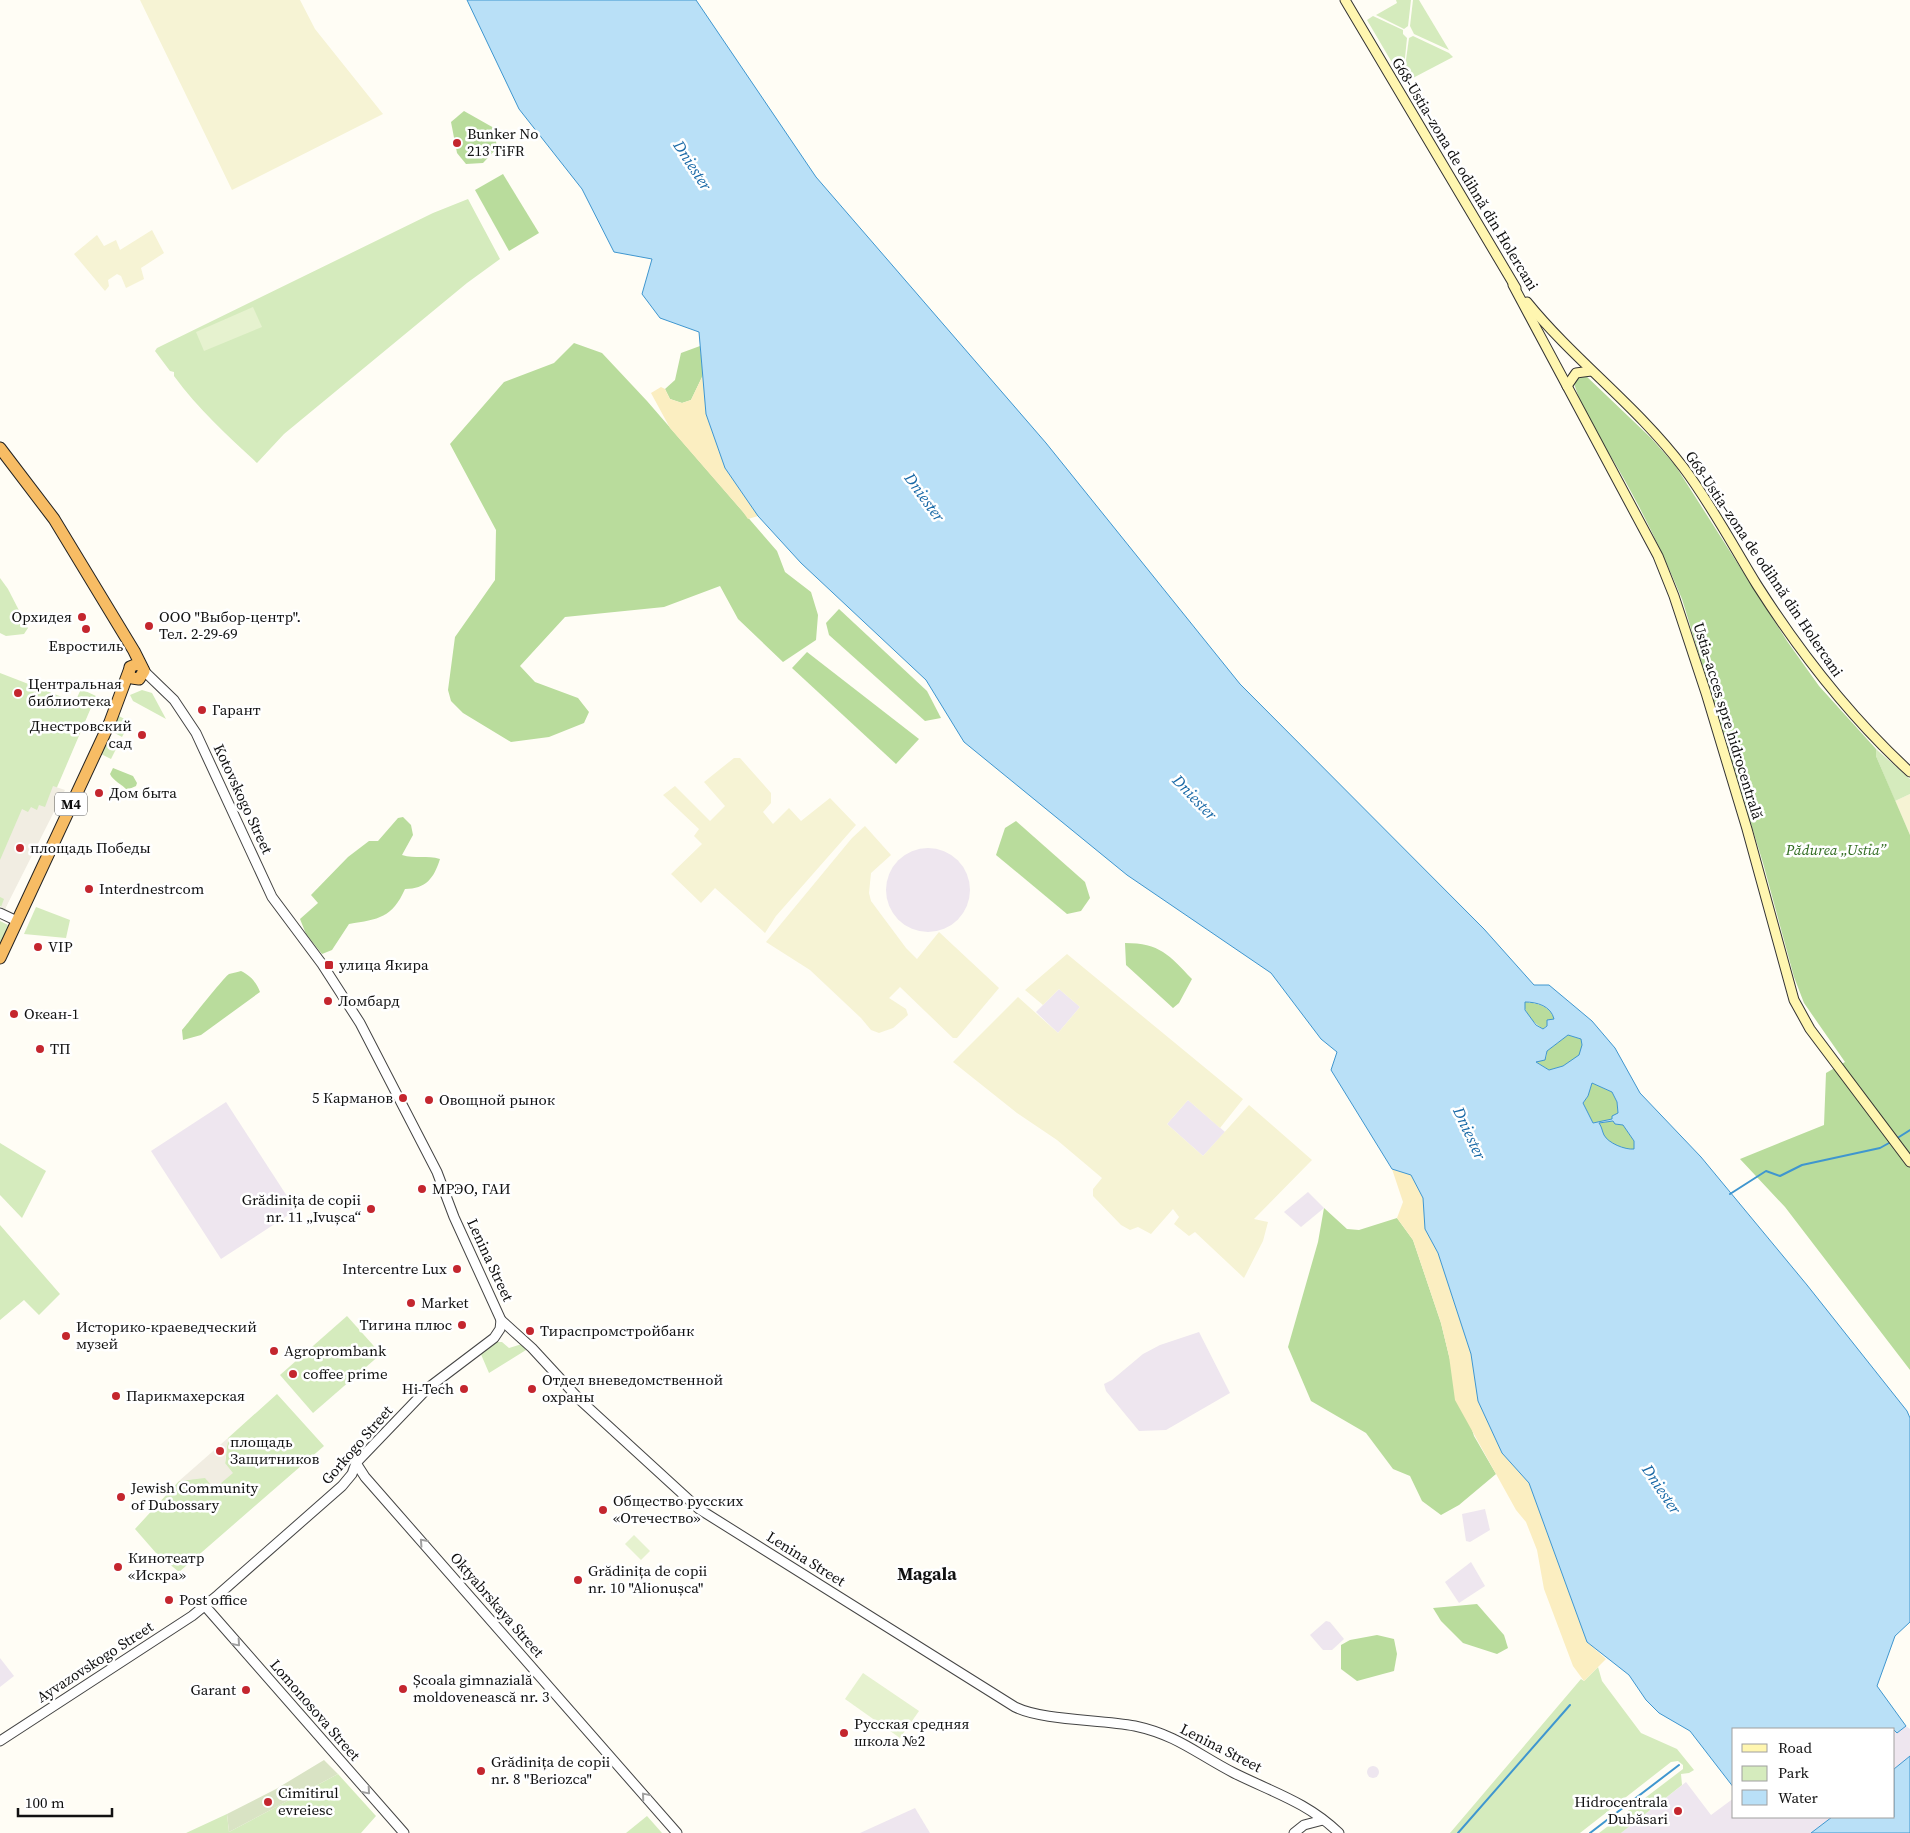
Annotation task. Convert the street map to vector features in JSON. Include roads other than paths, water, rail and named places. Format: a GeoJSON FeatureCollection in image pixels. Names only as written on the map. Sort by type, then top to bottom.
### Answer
{"type":"FeatureCollection","features":[{"type":"Feature","properties":{"kind":"highway"},"geometry":{"type":"LineString","coordinates":[[0,448],[54,519],[134,651],[137,672]]}},
{"type":"Feature","properties":{"kind":"highway","name":"M4"},"geometry":{"type":"LineString","coordinates":[[0,958],[110,722],[123,687],[137,672]]}},
{"type":"Feature","properties":{"kind":"main road","name":"G68-Ustia–zona de odihnă din Holercani"},"geometry":{"type":"LineString","coordinates":[[1345,0],[1513,285],[1559,339],[1648,428],[1679,462],[1703,494],[1758,586],[1825,682],[1856,719],[1910,772]]}},
{"type":"Feature","properties":{"kind":"main road","name":"Ustia–acces spre hidrocentrală"},"geometry":{"type":"LineString","coordinates":[[1513,285],[1658,556],[1674,596],[1747,829],[1794,1000],[1810,1029],[1910,1162]]}},
{"type":"Feature","properties":{"kind":"main road"},"geometry":{"type":"LineString","coordinates":[[1568,386],[1576,373],[1591,371]]}},
{"type":"Feature","properties":{"kind":"street","name":"Kotovskogo Street"},"geometry":{"type":"LineString","coordinates":[[137,672],[156,681],[174,700],[196,733],[272,897],[298,932]]}},
{"type":"Feature","properties":{"kind":"street"},"geometry":{"type":"LineString","coordinates":[[0,913],[17,921]]}},
{"type":"Feature","properties":{"kind":"street","name":"Lenina Street"},"geometry":{"type":"LineString","coordinates":[[298,932],[350,1007],[380,1060],[437,1172],[454,1217],[501,1320],[527,1342],[580,1400],[700,1508],[1015,1707],[1025,1712],[1042,1715],[1126,1725],[1180,1740],[1236,1773],[1294,1800],[1339,1833]]}},
{"type":"Feature","properties":{"kind":"street","name":"Gorkogo Street"},"geometry":{"type":"LineString","coordinates":[[205,1606],[342,1486],[352,1474],[356,1464],[428,1388],[494,1338],[500,1329],[501,1320]]}},
{"type":"Feature","properties":{"kind":"street","name":"Oktyabrskaya Street"},"geometry":{"type":"LineString","coordinates":[[356,1464],[365,1477],[677,1833]]}},
{"type":"Feature","properties":{"kind":"street","name":"Ayvazovskogo Street"},"geometry":{"type":"LineString","coordinates":[[0,1741],[205,1606]]}},
{"type":"Feature","properties":{"kind":"street","name":"Lomonosova Street"},"geometry":{"type":"LineString","coordinates":[[205,1606],[404,1833]]}},
{"type":"Feature","properties":{"kind":"street"},"geometry":{"type":"LineString","coordinates":[[1294,1833],[1304,1825],[1323,1820]]}},
{"type":"Feature","properties":{"kind":"water","name":"Dniester"},"geometry":{"type":"Polygon","coordinates":[[[467,0],[696,0],[816,177],[1046,443],[1240,684],[1484,929],[1534,985],[1549,985],[1592,1021],[1615,1048],[1640,1093],[1701,1157],[1807,1285],[1907,1411],[1910,1418],[1910,1622],[1895,1636],[1877,1686],[1906,1726],[1897,1733],[1895,1728],[1732,1728],[1732,1785],[1690,1731],[1659,1713],[1646,1700],[1629,1675],[1587,1642],[1529,1483],[1502,1453],[1478,1401],[1471,1354],[1438,1253],[1425,1229],[1423,1198],[1411,1175],[1392,1169],[1331,1070],[1337,1052],[1321,1039],[1271,973],[1127,875],[964,742],[926,680],[801,563],[758,516],[725,468],[706,414],[699,332],[660,318],[642,294],[652,259],[614,252],[582,189],[519,109],[467,0]],[[1525,1002],[1525,1010],[1536,1025],[1543,1029],[1547,1026],[1547,1020],[1554,1019],[1547,1008],[1539,1004],[1525,1002]],[[1568,1035],[1547,1051],[1545,1060],[1536,1062],[1549,1070],[1563,1066],[1579,1055],[1582,1045],[1581,1039],[1568,1035]],[[1592,1083],[1588,1096],[1583,1103],[1593,1123],[1612,1119],[1612,1116],[1618,1113],[1617,1102],[1612,1092],[1592,1083]],[[1613,1121],[1599,1123],[1606,1138],[1622,1147],[1634,1149],[1634,1141],[1623,1125],[1615,1124],[1613,1121]]]}},
{"type":"Feature","properties":{"kind":"water"},"geometry":{"type":"Polygon","coordinates":[[[1910,1756],[1910,1833],[1811,1833],[1831,1818],[1895,1818],[1895,1768],[1910,1756]]]}},
{"type":"Feature","properties":{"kind":"waterway"},"geometry":{"type":"LineString","coordinates":[[1899,1137],[1910,1130]]}},
{"type":"Feature","properties":{"kind":"waterway"},"geometry":{"type":"LineString","coordinates":[[1730,1194],[1766,1171],[1780,1176],[1802,1165],[1880,1148],[1889,1143]]}},
{"type":"Feature","properties":{"kind":"waterway"},"geometry":{"type":"LineString","coordinates":[[1458,1833],[1570,1705]]}},
{"type":"Feature","properties":{"kind":"waterway"},"geometry":{"type":"LineString","coordinates":[[1590,1833],[1679,1765]]}},
{"type":"Feature","properties":{"kind":"place","name":"Bunker No 213 TiFR"},"geometry":{"type":"Point","coordinates":[457,143]}},
{"type":"Feature","properties":{"kind":"place","name":"Орхидея"},"geometry":{"type":"Point","coordinates":[82,617]}},
{"type":"Feature","properties":{"kind":"place","name":"ООО \"Выбор-центр\". Тел. 2-29-69"},"geometry":{"type":"Point","coordinates":[149,626]}},
{"type":"Feature","properties":{"kind":"place","name":"Евростиль"},"geometry":{"type":"Point","coordinates":[86,629]}},
{"type":"Feature","properties":{"kind":"place","name":"Центральная библиотека"},"geometry":{"type":"Point","coordinates":[18,693]}},
{"type":"Feature","properties":{"kind":"place","name":"Гарант"},"geometry":{"type":"Point","coordinates":[202,710]}},
{"type":"Feature","properties":{"kind":"place","name":"Днестровский сад"},"geometry":{"type":"Point","coordinates":[142,735]}},
{"type":"Feature","properties":{"kind":"place","name":"Дом быта"},"geometry":{"type":"Point","coordinates":[99,793]}},
{"type":"Feature","properties":{"kind":"place","name":"площадь Победы"},"geometry":{"type":"Point","coordinates":[20,848]}},
{"type":"Feature","properties":{"kind":"place","name":"Interdnestrcom"},"geometry":{"type":"Point","coordinates":[89,889]}},
{"type":"Feature","properties":{"kind":"place","name":"VIP"},"geometry":{"type":"Point","coordinates":[38,947]}},
{"type":"Feature","properties":{"kind":"place","name":"улица Якира"},"geometry":{"type":"Point","coordinates":[329,965]}},
{"type":"Feature","properties":{"kind":"place","name":"Ломбард"},"geometry":{"type":"Point","coordinates":[328,1001]}},
{"type":"Feature","properties":{"kind":"place","name":"Океан-1"},"geometry":{"type":"Point","coordinates":[14,1014]}},
{"type":"Feature","properties":{"kind":"place","name":"ТП"},"geometry":{"type":"Point","coordinates":[40,1049]}},
{"type":"Feature","properties":{"kind":"place","name":"5 Карманов"},"geometry":{"type":"Point","coordinates":[403,1098]}},
{"type":"Feature","properties":{"kind":"place","name":"Овощной рынок"},"geometry":{"type":"Point","coordinates":[429,1100]}},
{"type":"Feature","properties":{"kind":"place","name":"МРЭО, ГАИ"},"geometry":{"type":"Point","coordinates":[422,1189]}},
{"type":"Feature","properties":{"kind":"place","name":"Grădinița de copii nr. 11 „Ivușca“"},"geometry":{"type":"Point","coordinates":[371,1209]}},
{"type":"Feature","properties":{"kind":"place","name":"Intercentre Lux"},"geometry":{"type":"Point","coordinates":[457,1269]}},
{"type":"Feature","properties":{"kind":"place","name":"Market"},"geometry":{"type":"Point","coordinates":[411,1303]}},
{"type":"Feature","properties":{"kind":"place","name":"Тигина плюс"},"geometry":{"type":"Point","coordinates":[462,1325]}},
{"type":"Feature","properties":{"kind":"place","name":"Тираспромстройбанк"},"geometry":{"type":"Point","coordinates":[530,1331]}},
{"type":"Feature","properties":{"kind":"place","name":"Историко-краеведческий музей"},"geometry":{"type":"Point","coordinates":[66,1336]}},
{"type":"Feature","properties":{"kind":"place","name":"Agroprombank"},"geometry":{"type":"Point","coordinates":[274,1351]}},
{"type":"Feature","properties":{"kind":"place","name":"coffee prime"},"geometry":{"type":"Point","coordinates":[293,1374]}},
{"type":"Feature","properties":{"kind":"place","name":"Hi-Tech"},"geometry":{"type":"Point","coordinates":[464,1389]}},
{"type":"Feature","properties":{"kind":"place","name":"Отдел вневедомственной охраны"},"geometry":{"type":"Point","coordinates":[532,1389]}},
{"type":"Feature","properties":{"kind":"place","name":"Парикмахерская"},"geometry":{"type":"Point","coordinates":[116,1396]}},
{"type":"Feature","properties":{"kind":"place","name":"площадь Защитников"},"geometry":{"type":"Point","coordinates":[220,1451]}},
{"type":"Feature","properties":{"kind":"place","name":"Jewish Community of Dubossary"},"geometry":{"type":"Point","coordinates":[121,1497]}},
{"type":"Feature","properties":{"kind":"place","name":"Общество русских «Отечество»"},"geometry":{"type":"Point","coordinates":[603,1510]}},
{"type":"Feature","properties":{"kind":"place","name":"Кинотеатр «Искра»"},"geometry":{"type":"Point","coordinates":[118,1567]}},
{"type":"Feature","properties":{"kind":"place","name":"Grădinița de copii nr. 10 \"Alionușca\""},"geometry":{"type":"Point","coordinates":[578,1580]}},
{"type":"Feature","properties":{"kind":"place","name":"Post office"},"geometry":{"type":"Point","coordinates":[169,1600]}},
{"type":"Feature","properties":{"kind":"place","name":"Școala gimnazială moldovenească nr. 3"},"geometry":{"type":"Point","coordinates":[403,1689]}},
{"type":"Feature","properties":{"kind":"place","name":"Garant"},"geometry":{"type":"Point","coordinates":[246,1690]}},
{"type":"Feature","properties":{"kind":"place","name":"Русская средняя школа №2"},"geometry":{"type":"Point","coordinates":[844,1733]}},
{"type":"Feature","properties":{"kind":"place","name":"Grădinița de copii nr. 8 \"Beriozca\""},"geometry":{"type":"Point","coordinates":[481,1771]}},
{"type":"Feature","properties":{"kind":"place","name":"Cimitirul evreiesc"},"geometry":{"type":"Point","coordinates":[268,1802]}},
{"type":"Feature","properties":{"kind":"place","name":"Hidrocentrala Dubăsari"},"geometry":{"type":"Point","coordinates":[1678,1811]}},
{"type":"Feature","properties":{"kind":"district","name":"Magala"},"geometry":{"type":"Point","coordinates":[927,1574]}},
{"type":"Feature","properties":{"kind":"park label","name":"Pădurea „Ustia”"},"geometry":{"type":"Point","coordinates":[1836,850]}}]}
